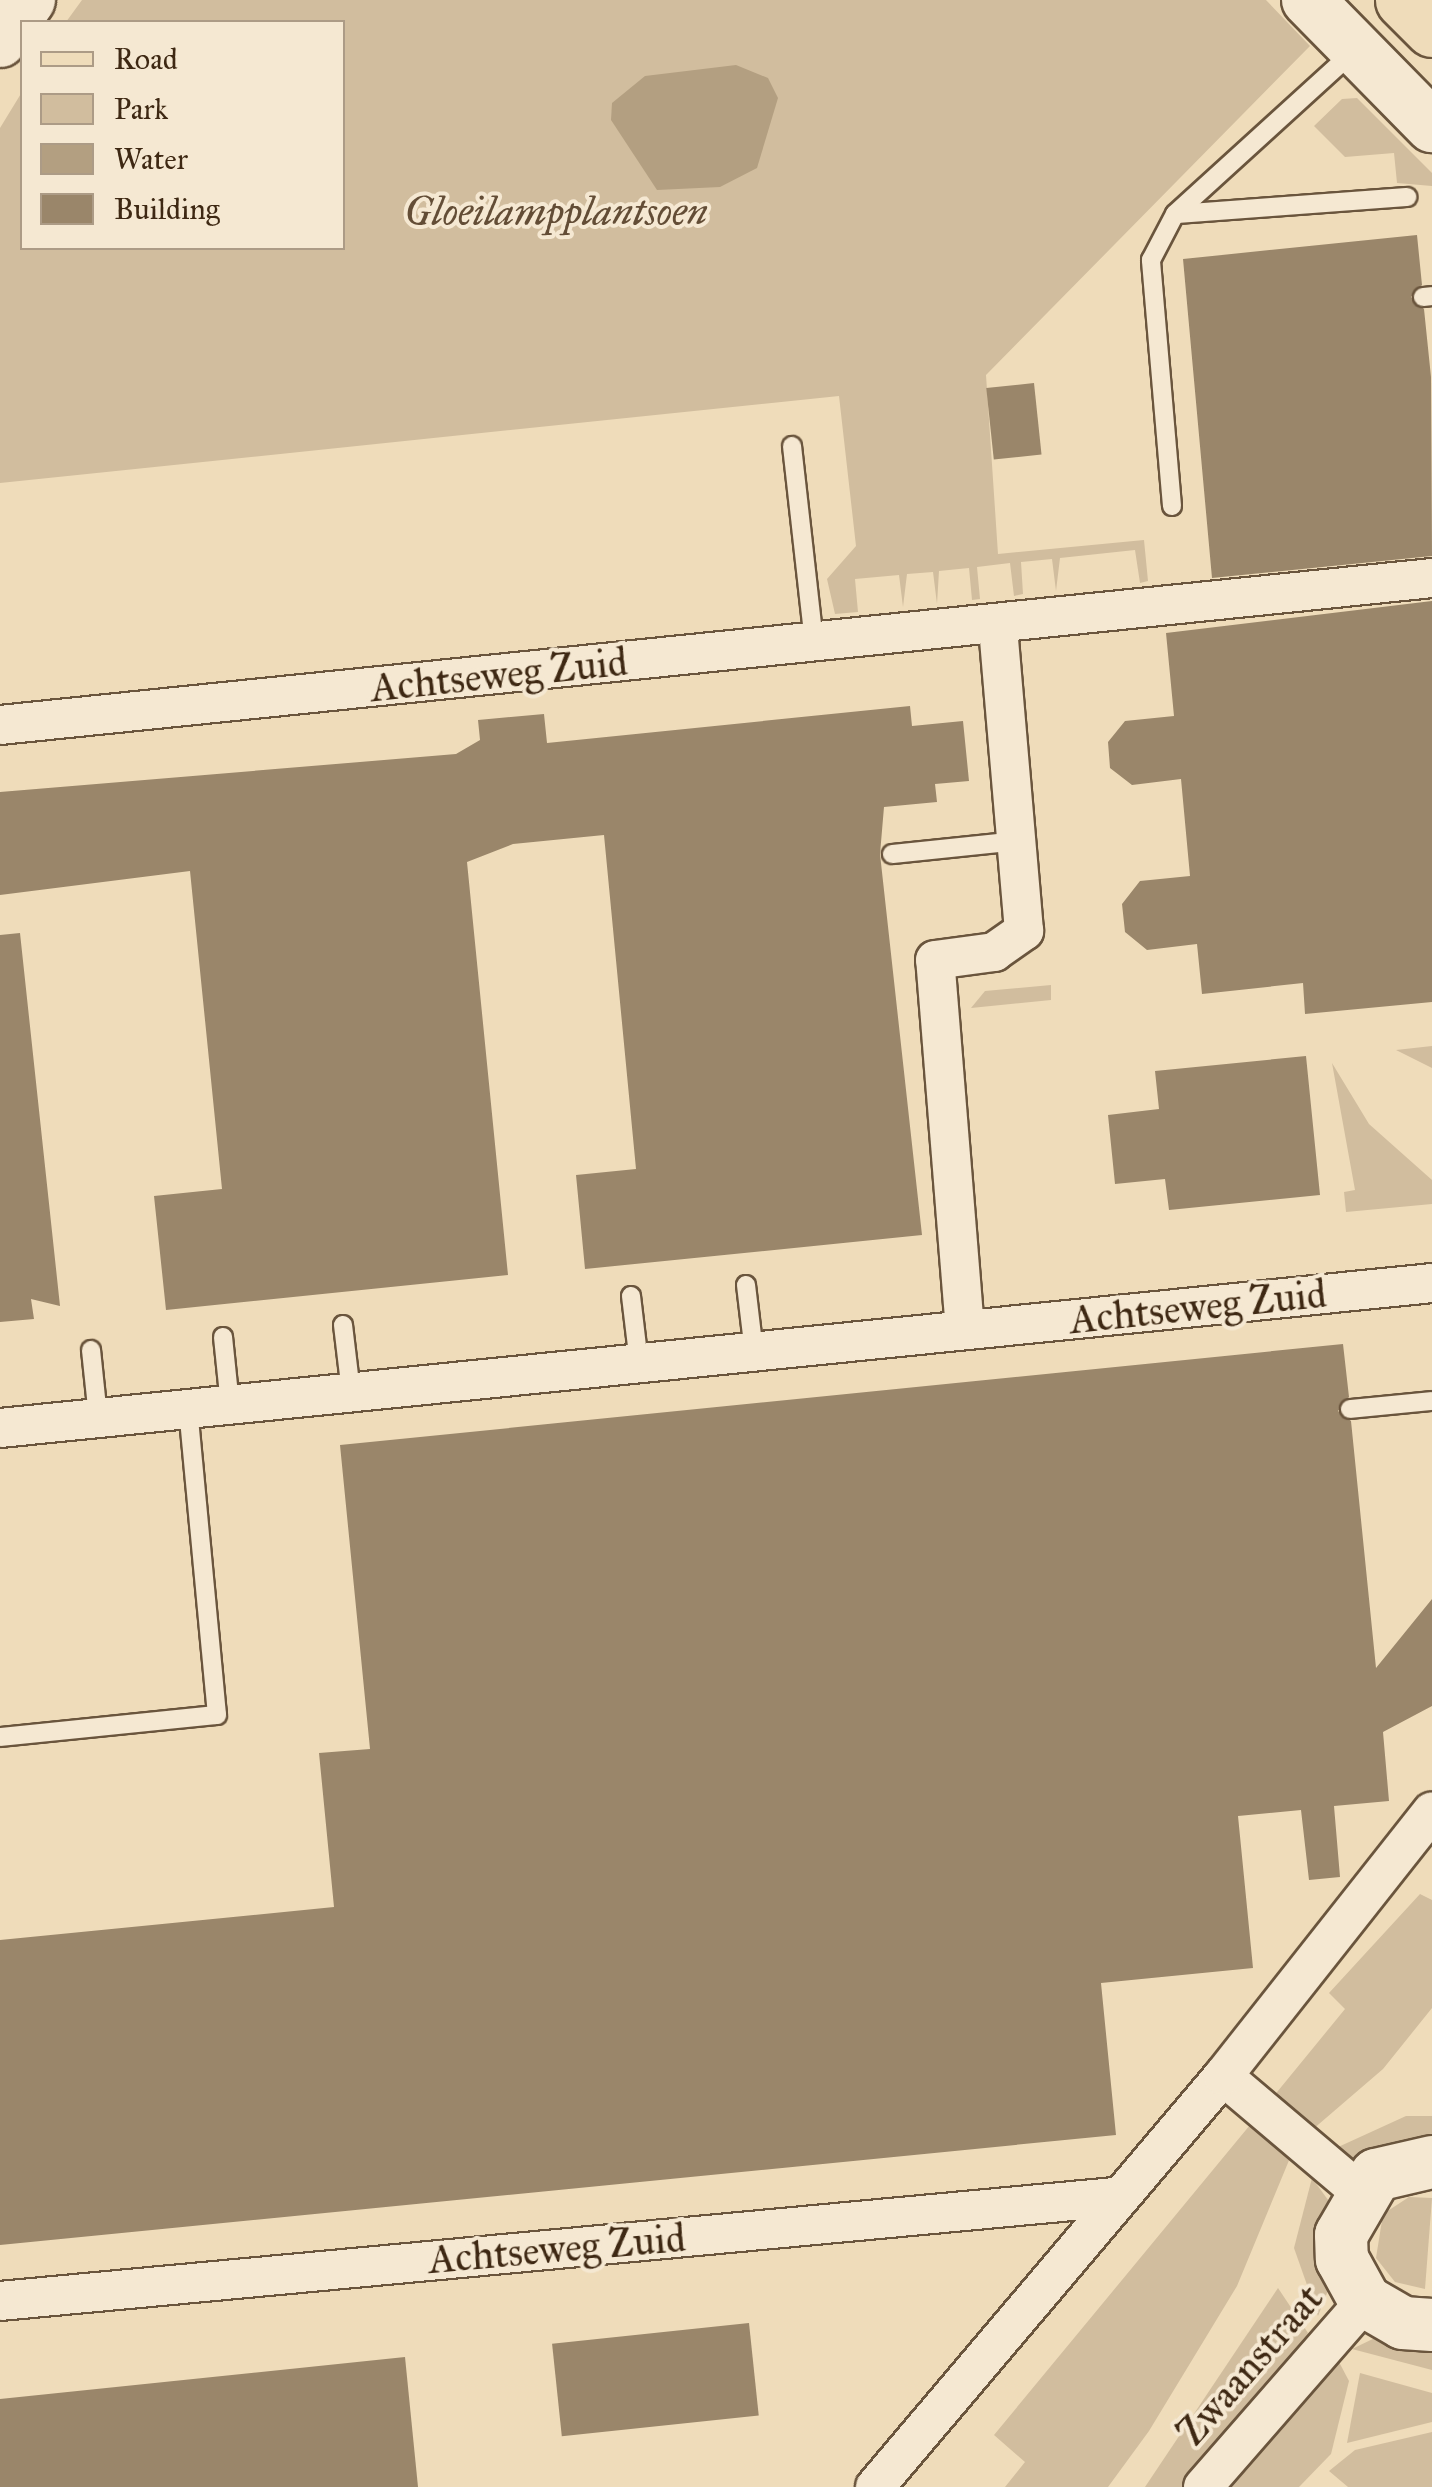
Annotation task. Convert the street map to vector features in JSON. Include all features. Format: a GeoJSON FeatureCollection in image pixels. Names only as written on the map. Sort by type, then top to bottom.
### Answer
{"type":"FeatureCollection","features":[{"type":"Feature","properties":{"kind":"main road"},"geometry":{"type":"LineString","coordinates":[[1403,0],[1432,29]]}},
{"type":"Feature","properties":{"kind":"street"},"geometry":{"type":"LineString","coordinates":[[0,41],[29,0]]}},
{"type":"Feature","properties":{"kind":"street"},"geometry":{"type":"LineString","coordinates":[[1308,0],[1432,126]]}},
{"type":"Feature","properties":{"kind":"street","name":"Achtseweg Zuid"},"geometry":{"type":"LineString","coordinates":[[0,724],[1432,578]]}},
{"type":"Feature","properties":{"kind":"street"},"geometry":{"type":"LineString","coordinates":[[965,1330],[935,960],[1019,939],[1018,841],[998,625]]}},
{"type":"Feature","properties":{"kind":"street","name":"Achtseweg Zuid"},"geometry":{"type":"LineString","coordinates":[[0,1428],[1432,1283]]}},
{"type":"Feature","properties":{"kind":"street"},"geometry":{"type":"LineString","coordinates":[[875,2487],[1114,2197],[1223,2076],[1432,1811]]}},
{"type":"Feature","properties":{"kind":"street"},"geometry":{"type":"LineString","coordinates":[[1223,2076],[1359,2190]]}},
{"type":"Feature","properties":{"kind":"street"},"geometry":{"type":"LineString","coordinates":[[1432,2162],[1397,2164],[1359,2190],[1346,2211],[1342,2259],[1365,2301],[1402,2323],[1432,2324]]}},
{"type":"Feature","properties":{"kind":"street","name":"Achtseweg Zuid"},"geometry":{"type":"LineString","coordinates":[[0,2301],[1114,2197]]}},
{"type":"Feature","properties":{"kind":"street","name":"Zwaanstraat"},"geometry":{"type":"LineString","coordinates":[[1204,2487],[1365,2301]]}},
{"type":"Feature","properties":{"kind":"lane"},"geometry":{"type":"LineString","coordinates":[[1172,506],[1151,260],[1175,214],[1356,49]]}},
{"type":"Feature","properties":{"kind":"lane"},"geometry":{"type":"LineString","coordinates":[[1175,214],[1407,197]]}},
{"type":"Feature","properties":{"kind":"lane"},"geometry":{"type":"LineString","coordinates":[[792,446],[814,643]]}},
{"type":"Feature","properties":{"kind":"lane"},"geometry":{"type":"LineString","coordinates":[[892,854],[1018,841]]}},
{"type":"Feature","properties":{"kind":"lane"},"geometry":{"type":"LineString","coordinates":[[746,1284],[754,1352]]}},
{"type":"Feature","properties":{"kind":"lane"},"geometry":{"type":"LineString","coordinates":[[632,1296],[639,1364]]}},
{"type":"Feature","properties":{"kind":"lane"},"geometry":{"type":"LineString","coordinates":[[343,1325],[350,1392]]}},
{"type":"Feature","properties":{"kind":"lane"},"geometry":{"type":"LineString","coordinates":[[223,1337],[230,1405]]}},
{"type":"Feature","properties":{"kind":"lane"},"geometry":{"type":"LineString","coordinates":[[92,1350],[98,1418]]}},
{"type":"Feature","properties":{"kind":"lane"},"geometry":{"type":"LineString","coordinates":[[1350,1409],[1432,1401]]}},
{"type":"Feature","properties":{"kind":"lane"},"geometry":{"type":"LineString","coordinates":[[0,1737],[217,1715],[188,1409]]}},
{"type":"Feature","properties":{"kind":"green space","name":"Gloeilampplantsoen"},"geometry":{"type":"Polygon","coordinates":[[[82,0],[1266,0],[1310,46],[986,375],[998,554],[1144,540],[1148,581],[1140,583],[1135,550],[1060,558],[1056,591],[1052,559],[1021,562],[1023,594],[1014,596],[1010,563],[977,567],[980,599],[972,600],[969,568],[939,571],[937,604],[933,572],[907,574],[903,607],[899,575],[855,579],[858,612],[835,614],[827,579],[856,546],[839,396],[0,483],[0,128],[20,95],[20,250],[345,250],[345,20],[67,20],[82,0]]]}},
{"type":"Feature","properties":{"kind":"green space"},"geometry":{"type":"Polygon","coordinates":[[[1357,98],[1432,173],[1432,186],[1397,183],[1394,153],[1345,157],[1314,126],[1342,99],[1357,98]]]}},
{"type":"Feature","properties":{"kind":"green space"},"geometry":{"type":"Polygon","coordinates":[[[1051,985],[1051,1000],[971,1008],[985,991],[1051,985]]]}},
{"type":"Feature","properties":{"kind":"green space"},"geometry":{"type":"Polygon","coordinates":[[[1432,1046],[1432,1068],[1396,1050],[1432,1046]]]}},
{"type":"Feature","properties":{"kind":"green space"},"geometry":{"type":"Polygon","coordinates":[[[1332,1063],[1369,1124],[1432,1180],[1432,1204],[1346,1212],[1344,1192],[1355,1190],[1332,1063]]]}},
{"type":"Feature","properties":{"kind":"green space"},"geometry":{"type":"Polygon","coordinates":[[[1420,1894],[1432,1900],[1432,2008],[1383,2069],[1312,2130],[1273,2097],[1345,2009],[1329,1993],[1420,1894]]]}},
{"type":"Feature","properties":{"kind":"green space"},"geometry":{"type":"Polygon","coordinates":[[[1406,2116],[1432,2116],[1432,2137],[1355,2161],[1336,2148],[1406,2116]]]}},
{"type":"Feature","properties":{"kind":"green space"},"geometry":{"type":"Polygon","coordinates":[[[1250,2125],[1290,2158],[1237,2286],[1149,2431],[1108,2487],[1005,2487],[1025,2462],[994,2435],[1250,2125]]]}},
{"type":"Feature","properties":{"kind":"green space"},"geometry":{"type":"Polygon","coordinates":[[[1312,2178],[1331,2204],[1329,2288],[1318,2316],[1294,2248],[1312,2178]]]}},
{"type":"Feature","properties":{"kind":"green space"},"geometry":{"type":"Polygon","coordinates":[[[1409,2197],[1432,2198],[1425,2289],[1395,2282],[1376,2258],[1383,2214],[1409,2197]]]}},
{"type":"Feature","properties":{"kind":"green space"},"geometry":{"type":"Polygon","coordinates":[[[1278,2288],[1308,2333],[1186,2487],[1145,2487],[1278,2288]]]}},
{"type":"Feature","properties":{"kind":"green space"},"geometry":{"type":"Polygon","coordinates":[[[1379,2336],[1432,2344],[1432,2370],[1352,2349],[1379,2336]]]}},
{"type":"Feature","properties":{"kind":"green space"},"geometry":{"type":"Polygon","coordinates":[[[1339,2362],[1349,2381],[1331,2454],[1299,2487],[1225,2487],[1339,2362]]]}},
{"type":"Feature","properties":{"kind":"green space"},"geometry":{"type":"Polygon","coordinates":[[[1360,2373],[1432,2393],[1432,2422],[1347,2443],[1360,2373]]]}},
{"type":"Feature","properties":{"kind":"green space"},"geometry":{"type":"Polygon","coordinates":[[[1432,2432],[1432,2487],[1348,2487],[1329,2471],[1355,2450],[1432,2432]]]}},
{"type":"Feature","properties":{"kind":"water"},"geometry":{"type":"Polygon","coordinates":[[[736,65],[768,78],[778,98],[757,168],[720,187],[657,190],[611,120],[612,103],[645,76],[736,65]]]}},
{"type":"Feature","properties":{"kind":"building"},"geometry":{"type":"Polygon","coordinates":[[[1417,235],[1422,285],[1411,297],[1424,309],[1431,377],[1432,556],[1212,578],[1183,259],[1417,235]]]}},
{"type":"Feature","properties":{"kind":"building"},"geometry":{"type":"Polygon","coordinates":[[[1034,383],[1042,455],[994,460],[986,388],[1034,383]]]}},
{"type":"Feature","properties":{"kind":"building"},"geometry":{"type":"Polygon","coordinates":[[[1432,601],[1432,1002],[1305,1014],[1303,983],[1202,994],[1197,944],[1147,950],[1125,932],[1122,904],[1140,881],[1190,876],[1181,779],[1132,785],[1110,768],[1108,742],[1125,721],[1174,716],[1166,633],[1432,601]]]}},
{"type":"Feature","properties":{"kind":"building"},"geometry":{"type":"Polygon","coordinates":[[[910,706],[912,726],[963,721],[969,781],[935,784],[937,802],[884,807],[880,854],[922,1235],[585,1269],[576,1175],[636,1169],[604,835],[513,844],[467,862],[508,1275],[166,1310],[154,1196],[222,1189],[190,871],[0,895],[0,792],[456,754],[480,740],[478,720],[544,714],[547,743],[910,706]]]}},
{"type":"Feature","properties":{"kind":"building"},"geometry":{"type":"Polygon","coordinates":[[[20,933],[60,1306],[31,1299],[34,1319],[0,1322],[0,935],[20,933]]]}},
{"type":"Feature","properties":{"kind":"building"},"geometry":{"type":"Polygon","coordinates":[[[1306,1056],[1320,1195],[1169,1210],[1165,1179],[1115,1184],[1108,1115],[1159,1109],[1155,1071],[1306,1056]]]}},
{"type":"Feature","properties":{"kind":"building"},"geometry":{"type":"Polygon","coordinates":[[[1343,1344],[1349,1397],[1338,1411],[1351,1421],[1376,1668],[1432,1599],[1432,1706],[1383,1732],[1389,1801],[1334,1806],[1340,1877],[1309,1880],[1301,1810],[1238,1816],[1253,1968],[1101,1983],[1116,2135],[0,2245],[0,1940],[334,1907],[319,1753],[370,1749],[340,1445],[1343,1344]]]}},
{"type":"Feature","properties":{"kind":"building"},"geometry":{"type":"Polygon","coordinates":[[[749,2323],[759,2415],[562,2436],[552,2344],[749,2323]]]}},
{"type":"Feature","properties":{"kind":"building"},"geometry":{"type":"Polygon","coordinates":[[[405,2357],[418,2487],[0,2487],[0,2399],[405,2357]]]}}]}
